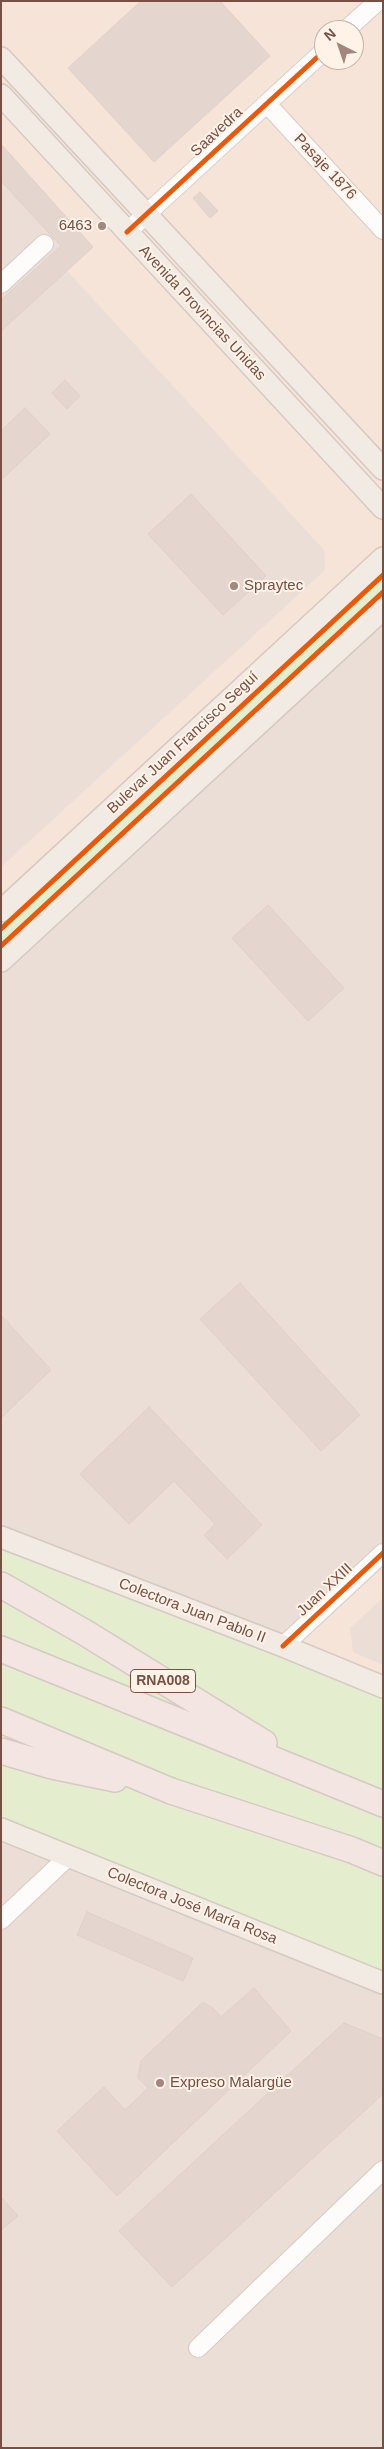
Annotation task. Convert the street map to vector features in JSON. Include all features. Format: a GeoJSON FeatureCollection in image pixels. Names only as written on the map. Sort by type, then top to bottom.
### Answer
{"type":"FeatureCollection","features":[{"type":"Feature","properties":{"kind":"highway","name":"RNA008"},"geometry":{"type":"LineString","coordinates":[[1,1585],[92,1637],[323,1780]]}},
{"type":"Feature","properties":{"kind":"highway","name":"RNA008"},"geometry":{"type":"LineString","coordinates":[[1,1649],[383,1804]]}},
{"type":"Feature","properties":{"kind":"highway"},"geometry":{"type":"LineString","coordinates":[[1,1720],[171,1791],[352,1850],[383,1863]]}},
{"type":"Feature","properties":{"kind":"highway"},"geometry":{"type":"LineString","coordinates":[[1,1751],[52,1766],[171,1791]]}},
{"type":"Feature","properties":{"kind":"main road","name":"Avenida Provincias Unidas"},"geometry":{"type":"LineString","coordinates":[[1,58],[383,469]]}},
{"type":"Feature","properties":{"kind":"main road","name":"Avenida Provincias Unidas"},"geometry":{"type":"LineString","coordinates":[[1,95],[383,508]]}},
{"type":"Feature","properties":{"kind":"main road","name":"Bulevar Juan Francisco Seguí"},"geometry":{"type":"LineString","coordinates":[[1,911],[383,558]]}},
{"type":"Feature","properties":{"kind":"main road"},"geometry":{"type":"LineString","coordinates":[[1,962],[383,609]]}},
{"type":"Feature","properties":{"kind":"main road","name":"Colectora Juan Pablo II"},"geometry":{"type":"LineString","coordinates":[[1,1537],[283,1646],[383,1687]]}},
{"type":"Feature","properties":{"kind":"main road","name":"Colectora José María Rosa"},"geometry":{"type":"LineString","coordinates":[[1,1828],[68,1857],[383,1983]]}},
{"type":"Feature","properties":{"kind":"street"},"geometry":{"type":"LineString","coordinates":[[357,20],[378,1]]}},
{"type":"Feature","properties":{"kind":"street","name":"Saavedra"},"geometry":{"type":"LineString","coordinates":[[127,232],[314,60]]}},
{"type":"Feature","properties":{"kind":"street","name":"Pasaje 1876"},"geometry":{"type":"LineString","coordinates":[[267,104],[383,230]]}},
{"type":"Feature","properties":{"kind":"street"},"geometry":{"type":"LineString","coordinates":[[1,284],[44,244]]}},
{"type":"Feature","properties":{"kind":"street","name":"Juan XXIII"},"geometry":{"type":"LineString","coordinates":[[283,1646],[383,1553]]}},
{"type":"Feature","properties":{"kind":"street"},"geometry":{"type":"LineString","coordinates":[[1,1920],[68,1857]]}},
{"type":"Feature","properties":{"kind":"street"},"geometry":{"type":"LineString","coordinates":[[198,2348],[383,2170]]}},
{"type":"Feature","properties":{"kind":"shaded area"},"geometry":{"type":"Polygon","coordinates":[[[1,1],[383,1],[383,1983],[1,1829],[1,1]]]}},
{"type":"Feature","properties":{"kind":"shaded area"},"geometry":{"type":"Polygon","coordinates":[[[1,144],[93,247],[67,271],[324,550],[325,570],[1,867],[1,144]]]}},
{"type":"Feature","properties":{"kind":"shaded area"},"geometry":{"type":"Polygon","coordinates":[[[383,609],[383,1553],[283,1646],[1,1537],[1,961],[383,609]]]}},
{"type":"Feature","properties":{"kind":"shaded area"},"geometry":{"type":"Polygon","coordinates":[[[383,1598],[383,1665],[353,1652],[350,1628],[383,1598]]]}},
{"type":"Feature","properties":{"kind":"shaded area"},"geometry":{"type":"Polygon","coordinates":[[[1,1829],[383,1983],[383,2448],[1,2448],[1,1829]]]}},
{"type":"Feature","properties":{"kind":"green space"},"geometry":{"type":"Polygon","coordinates":[[[383,558],[383,609],[1,961],[1,911],[383,558]]]}},
{"type":"Feature","properties":{"kind":"green space"},"geometry":{"type":"Polygon","coordinates":[[[1,1537],[383,1687],[383,1983],[1,1829],[1,1537]]]}},
{"type":"Feature","properties":{"kind":"building"},"geometry":{"type":"Polygon","coordinates":[[[141,1],[220,1],[270,56],[154,162],[68,68],[141,1]]]}},
{"type":"Feature","properties":{"kind":"building"},"geometry":{"type":"Polygon","coordinates":[[[1,144],[93,247],[1,331],[1,300],[61,246],[1,181],[1,144]]]}},
{"type":"Feature","properties":{"kind":"building"},"geometry":{"type":"Polygon","coordinates":[[[200,192],[218,211],[210,218],[193,198],[200,192]]]}},
{"type":"Feature","properties":{"kind":"building"},"geometry":{"type":"Polygon","coordinates":[[[65,380],[80,396],[67,409],[52,393],[65,380]]]}},
{"type":"Feature","properties":{"kind":"building"},"geometry":{"type":"Polygon","coordinates":[[[25,408],[50,434],[1,480],[1,431],[25,408]]]}},
{"type":"Feature","properties":{"kind":"building"},"geometry":{"type":"Polygon","coordinates":[[[191,494],[266,576],[223,615],[148,534],[191,494]]]}},
{"type":"Feature","properties":{"kind":"building"},"geometry":{"type":"Polygon","coordinates":[[[268,905],[344,988],[308,1021],[232,938],[268,905]]]}},
{"type":"Feature","properties":{"kind":"building"},"geometry":{"type":"Polygon","coordinates":[[[240,1283],[360,1415],[321,1451],[200,1319],[240,1283]]]}},
{"type":"Feature","properties":{"kind":"building"},"geometry":{"type":"Polygon","coordinates":[[[1,1315],[51,1370],[1,1418],[1,1315]]]}},
{"type":"Feature","properties":{"kind":"building"},"geometry":{"type":"Polygon","coordinates":[[[149,1407],[262,1525],[227,1559],[204,1535],[215,1524],[174,1481],[129,1524],[80,1474],[149,1407]]]}},
{"type":"Feature","properties":{"kind":"building"},"geometry":{"type":"Polygon","coordinates":[[[87,1912],[193,1958],[183,1981],[77,1935],[87,1912]]]}},
{"type":"Feature","properties":{"kind":"building"},"geometry":{"type":"Polygon","coordinates":[[[254,1988],[291,2031],[117,2196],[57,2131],[104,2087],[125,2110],[148,2088],[138,2078],[141,2061],[203,2002],[213,2008],[221,2017],[254,1988]]]}},
{"type":"Feature","properties":{"kind":"building"},"geometry":{"type":"Polygon","coordinates":[[[344,2023],[383,2039],[383,2094],[172,2287],[119,2231],[344,2023]]]}},
{"type":"Feature","properties":{"kind":"building"},"geometry":{"type":"Polygon","coordinates":[[[1,2197],[18,2216],[1,2230],[1,2197]]]}},
{"type":"Feature","properties":{"kind":"cycle path"},"geometry":{"type":"LineString","coordinates":[[127,232],[314,60]]}},
{"type":"Feature","properties":{"kind":"cycle path"},"geometry":{"type":"LineString","coordinates":[[1,929],[383,575]]}},
{"type":"Feature","properties":{"kind":"cycle path"},"geometry":{"type":"LineString","coordinates":[[1,946],[383,592]]}},
{"type":"Feature","properties":{"kind":"cycle path"},"geometry":{"type":"LineString","coordinates":[[283,1646],[383,1553]]}},
{"type":"Feature","properties":{"kind":"place","name":"6463"},"geometry":{"type":"Point","coordinates":[102,226]}},
{"type":"Feature","properties":{"kind":"place","name":"Spraytec"},"geometry":{"type":"Point","coordinates":[234,586]}},
{"type":"Feature","properties":{"kind":"place","name":"Expreso Malargüe"},"geometry":{"type":"Point","coordinates":[160,2083]}}]}
